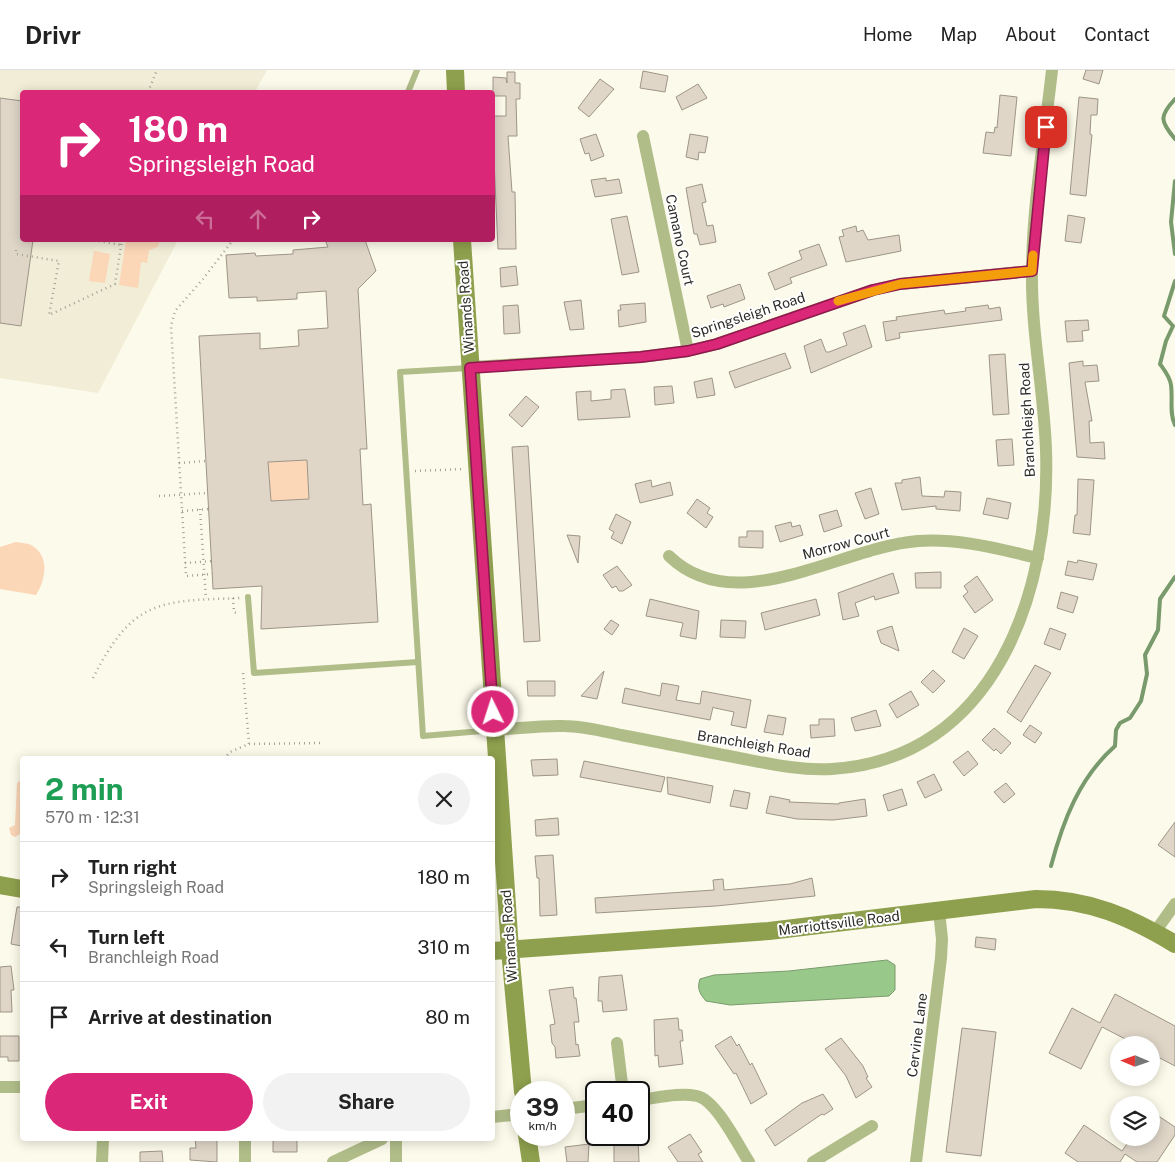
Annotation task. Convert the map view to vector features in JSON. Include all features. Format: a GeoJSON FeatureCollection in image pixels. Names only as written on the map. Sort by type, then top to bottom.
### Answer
{"type":"FeatureCollection","features":[{"type":"Feature","properties":{"kind":"street"},"geometry":{"type":"LineString","coordinates":[[456,70],[456,90]]}},
{"type":"Feature","properties":{"kind":"street","name":"Branchleigh Road"},"geometry":{"type":"LineString","coordinates":[[494,730],[564,726],[587,728],[806,769],[855,767],[878,762],[922,743],[946,728],[964,712],[983,690],[1012,640],[1025,605],[1038,558],[1043,527],[1046,452],[1032,271],[1052,70]]}},
{"type":"Feature","properties":{"kind":"street","name":"Camano Court"},"geometry":{"type":"LineString","coordinates":[[643,136],[688,351]]}},
{"type":"Feature","properties":{"kind":"street","name":"Winands Road"},"geometry":{"type":"LineString","coordinates":[[462,242],[495,756]]}},
{"type":"Feature","properties":{"kind":"street","name":"Springsleigh Road"},"geometry":{"type":"LineString","coordinates":[[470,368],[641,357],[688,351],[717,344],[873,290],[900,284],[1032,271]]}},
{"type":"Feature","properties":{"kind":"street","name":"Morrow Court"},"geometry":{"type":"LineString","coordinates":[[668,556],[694,574],[735,582],[776,578],[888,545],[917,541],[966,542],[1038,558]]}},
{"type":"Feature","properties":{"kind":"street","name":"Winands Road"},"geometry":{"type":"LineString","coordinates":[[495,761],[501,950],[521,1081]]}},
{"type":"Feature","properties":{"kind":"street"},"geometry":{"type":"LineString","coordinates":[[0,885],[20,889]]}},
{"type":"Feature","properties":{"kind":"street","name":"Marriottsville Road"},"geometry":{"type":"LineString","coordinates":[[501,950],[769,932],[1036,899],[1064,899],[1087,903],[1112,912],[1155,932],[1175,944]]}},
{"type":"Feature","properties":{"kind":"street"},"geometry":{"type":"LineString","coordinates":[[1155,932],[1175,904]]}},
{"type":"Feature","properties":{"kind":"street","name":"Cervine Lane"},"geometry":{"type":"LineString","coordinates":[[916,1162],[941,958],[942,939],[939,911]]}},
{"type":"Feature","properties":{"kind":"street"},"geometry":{"type":"LineString","coordinates":[[617,1043],[622,1081]]}},
{"type":"Feature","properties":{"kind":"street"},"geometry":{"type":"LineString","coordinates":[[0,1087],[20,1087]]}},
{"type":"Feature","properties":{"kind":"street"},"geometry":{"type":"LineString","coordinates":[[650,1099],[686,1095],[706,1100],[714,1108],[749,1162]]}},
{"type":"Feature","properties":{"kind":"street"},"geometry":{"type":"LineString","coordinates":[[495,1117],[510,1115]]}},
{"type":"Feature","properties":{"kind":"street"},"geometry":{"type":"LineString","coordinates":[[813,1162],[872,1126]]}},
{"type":"Feature","properties":{"kind":"street"},"geometry":{"type":"LineString","coordinates":[[102,1162],[104,1141]]}},
{"type":"Feature","properties":{"kind":"street"},"geometry":{"type":"LineString","coordinates":[[245,1141],[245,1162]]}},
{"type":"Feature","properties":{"kind":"street"},"geometry":{"type":"LineString","coordinates":[[333,1162],[378,1141]]}},
{"type":"Feature","properties":{"kind":"street"},"geometry":{"type":"LineString","coordinates":[[396,1141],[396,1162]]}},
{"type":"Feature","properties":{"kind":"street"},"geometry":{"type":"LineString","coordinates":[[529,1146],[531,1162]]}},
{"type":"Feature","properties":{"kind":"lane"},"geometry":{"type":"LineString","coordinates":[[409,90],[417,70]]}},
{"type":"Feature","properties":{"kind":"lane"},"geometry":{"type":"LineString","coordinates":[[470,368],[400,372],[418,662],[423,736],[494,730]]}},
{"type":"Feature","properties":{"kind":"lane"},"geometry":{"type":"LineString","coordinates":[[248,597],[254,673],[418,662]]}},
{"type":"Feature","properties":{"kind":"path"},"geometry":{"type":"LineString","coordinates":[[149,90],[157,70]]}},
{"type":"Feature","properties":{"kind":"path"},"geometry":{"type":"LineString","coordinates":[[105,242],[121,245]]}},
{"type":"Feature","properties":{"kind":"path"},"geometry":{"type":"LineString","coordinates":[[16,250],[16,254],[59,261],[49,314],[116,284],[122,242]]}},
{"type":"Feature","properties":{"kind":"path"},"geometry":{"type":"LineString","coordinates":[[213,574],[186,576],[171,326],[175,311],[231,242]]}},
{"type":"Feature","properties":{"kind":"path"},"geometry":{"type":"LineString","coordinates":[[179,463],[206,461]]}},
{"type":"Feature","properties":{"kind":"path"},"geometry":{"type":"LineString","coordinates":[[406,472],[478,468]]}},
{"type":"Feature","properties":{"kind":"path"},"geometry":{"type":"LineString","coordinates":[[159,496],[208,493]]}},
{"type":"Feature","properties":{"kind":"path"},"geometry":{"type":"LineString","coordinates":[[200,509],[206,599]]}},
{"type":"Feature","properties":{"kind":"path"},"geometry":{"type":"LineString","coordinates":[[182,510],[209,509]]}},
{"type":"Feature","properties":{"kind":"path"},"geometry":{"type":"LineString","coordinates":[[185,563],[212,561]]}},
{"type":"Feature","properties":{"kind":"path"},"geometry":{"type":"LineString","coordinates":[[93,678],[109,648],[126,627],[139,616],[157,606],[177,600],[248,597]]}},
{"type":"Feature","properties":{"kind":"path"},"geometry":{"type":"LineString","coordinates":[[232,598],[234,612],[239,612],[240,622]]}},
{"type":"Feature","properties":{"kind":"path"},"geometry":{"type":"LineString","coordinates":[[243,669],[249,744]]}},
{"type":"Feature","properties":{"kind":"path"},"geometry":{"type":"LineString","coordinates":[[227,756],[230,752],[249,744],[321,743]]}},
{"type":"Feature","properties":{"kind":"shaded area"},"geometry":{"type":"Polygon","coordinates":[[[0,70],[267,70],[256,90],[20,90],[20,242],[177,242],[98,393],[0,378],[0,70]]]}},
{"type":"Feature","properties":{"kind":"shaded area"},"geometry":{"type":"Polygon","coordinates":[[[126,242],[159,242],[158,247],[149,250],[147,263],[141,262],[138,288],[119,285],[126,242]]]}},
{"type":"Feature","properties":{"kind":"shaded area"},"geometry":{"type":"Polygon","coordinates":[[[94,251],[110,254],[105,283],[89,281],[94,251]]]}},
{"type":"Feature","properties":{"kind":"shaded area"},"geometry":{"type":"Polygon","coordinates":[[[307,460],[309,499],[271,501],[268,462],[307,460]]]}},
{"type":"Feature","properties":{"kind":"shaded area"},"geometry":{"type":"Polygon","coordinates":[[[16,542],[31,545],[41,555],[44,562],[44,576],[36,595],[0,589],[0,547],[16,542]]]}},
{"type":"Feature","properties":{"kind":"shaded area"},"geometry":{"type":"Polygon","coordinates":[[[20,781],[20,834],[15,837],[11,835],[9,828],[15,825],[17,783],[20,781]]]}},
{"type":"Feature","properties":{"kind":"shaded area"},"geometry":{"type":"Polygon","coordinates":[[[887,960],[895,965],[895,990],[889,996],[730,1005],[706,1001],[699,988],[700,979],[714,975],[789,971],[887,960]]]}},
{"type":"Feature","properties":{"kind":"building"},"geometry":{"type":"Polygon","coordinates":[[[1086,70],[1103,70],[1099,84],[1083,79],[1086,70]]]}},
{"type":"Feature","properties":{"kind":"building"},"geometry":{"type":"Polygon","coordinates":[[[643,71],[668,76],[665,92],[640,88],[643,71]]]}},
{"type":"Feature","properties":{"kind":"building"},"geometry":{"type":"Polygon","coordinates":[[[507,72],[515,72],[515,83],[520,83],[520,99],[516,99],[517,136],[508,136],[512,192],[515,192],[516,249],[498,249],[495,116],[506,116],[506,96],[495,96],[493,77],[506,78],[507,83],[507,72]]]}},
{"type":"Feature","properties":{"kind":"building"},"geometry":{"type":"Polygon","coordinates":[[[600,79],[614,89],[589,117],[578,108],[600,79]]]}},
{"type":"Feature","properties":{"kind":"building"},"geometry":{"type":"Polygon","coordinates":[[[698,84],[707,98],[682,110],[676,97],[698,84]]]}},
{"type":"Feature","properties":{"kind":"building"},"geometry":{"type":"Polygon","coordinates":[[[1000,95],[1017,97],[1011,156],[983,153],[986,132],[994,133],[995,127],[997,128],[1000,95]]]}},
{"type":"Feature","properties":{"kind":"building"},"geometry":{"type":"Polygon","coordinates":[[[1079,97],[1098,99],[1097,115],[1091,115],[1090,134],[1092,135],[1086,196],[1070,194],[1079,97]]]}},
{"type":"Feature","properties":{"kind":"building"},"geometry":{"type":"Polygon","coordinates":[[[0,98],[20,101],[20,242],[33,242],[21,326],[0,323],[0,98]]]}},
{"type":"Feature","properties":{"kind":"building"},"geometry":{"type":"Polygon","coordinates":[[[596,134],[604,156],[591,161],[589,153],[585,154],[580,139],[596,134]]]}},
{"type":"Feature","properties":{"kind":"building"},"geometry":{"type":"Polygon","coordinates":[[[690,134],[708,137],[705,153],[699,152],[698,160],[686,157],[690,134]]]}},
{"type":"Feature","properties":{"kind":"building"},"geometry":{"type":"Polygon","coordinates":[[[606,178],[606,181],[619,179],[622,193],[595,197],[591,180],[606,178]]]}},
{"type":"Feature","properties":{"kind":"building"},"geometry":{"type":"Polygon","coordinates":[[[702,184],[706,202],[702,203],[707,226],[713,225],[716,242],[700,245],[697,234],[694,234],[686,188],[702,184]]]}},
{"type":"Feature","properties":{"kind":"building"},"geometry":{"type":"Polygon","coordinates":[[[1068,215],[1085,218],[1081,243],[1065,241],[1068,215]]]}},
{"type":"Feature","properties":{"kind":"building"},"geometry":{"type":"Polygon","coordinates":[[[627,216],[639,272],[622,275],[611,219],[627,216]]]}},
{"type":"Feature","properties":{"kind":"building"},"geometry":{"type":"Polygon","coordinates":[[[856,226],[857,232],[863,230],[868,240],[899,235],[901,251],[846,262],[839,237],[844,236],[842,230],[856,226]]]}},
{"type":"Feature","properties":{"kind":"building"},"geometry":{"type":"Polygon","coordinates":[[[326,242],[366,242],[376,271],[358,289],[367,449],[360,449],[363,505],[371,504],[378,622],[261,629],[262,586],[213,589],[199,336],[260,333],[260,349],[299,346],[298,330],[328,328],[326,291],[297,293],[297,299],[257,301],[257,297],[229,298],[226,255],[255,253],[256,256],[293,254],[293,250],[328,247],[326,242]],[[307,460],[268,462],[271,501],[309,499],[307,460]]]}},
{"type":"Feature","properties":{"kind":"building"},"geometry":{"type":"Polygon","coordinates":[[[819,244],[827,265],[790,278],[792,283],[775,290],[768,273],[802,259],[799,251],[819,244]]]}},
{"type":"Feature","properties":{"kind":"building"},"geometry":{"type":"Polygon","coordinates":[[[516,266],[518,285],[501,287],[500,268],[516,266]]]}},
{"type":"Feature","properties":{"kind":"building"},"geometry":{"type":"Polygon","coordinates":[[[740,284],[745,299],[724,307],[723,304],[711,308],[707,296],[740,284]]]}},
{"type":"Feature","properties":{"kind":"building"},"geometry":{"type":"Polygon","coordinates":[[[581,300],[584,329],[570,330],[564,302],[581,300]]]}},
{"type":"Feature","properties":{"kind":"building"},"geometry":{"type":"Polygon","coordinates":[[[645,303],[646,322],[619,327],[618,310],[621,310],[620,305],[645,303]]]}},
{"type":"Feature","properties":{"kind":"building"},"geometry":{"type":"Polygon","coordinates":[[[518,305],[520,333],[504,334],[503,306],[518,305]]]}},
{"type":"Feature","properties":{"kind":"building"},"geometry":{"type":"Polygon","coordinates":[[[988,305],[989,309],[1000,307],[1002,320],[899,333],[900,338],[886,341],[883,322],[897,320],[896,317],[944,310],[945,314],[966,311],[965,308],[988,305]]]}},
{"type":"Feature","properties":{"kind":"building"},"geometry":{"type":"Polygon","coordinates":[[[1088,320],[1089,330],[1082,331],[1083,341],[1067,342],[1065,321],[1088,320]]]}},
{"type":"Feature","properties":{"kind":"building"},"geometry":{"type":"Polygon","coordinates":[[[865,325],[872,347],[811,373],[804,346],[821,339],[826,352],[829,352],[847,345],[843,333],[865,325]]]}},
{"type":"Feature","properties":{"kind":"building"},"geometry":{"type":"Polygon","coordinates":[[[785,353],[791,368],[735,388],[729,372],[785,353]]]}},
{"type":"Feature","properties":{"kind":"building"},"geometry":{"type":"Polygon","coordinates":[[[1005,354],[1009,414],[993,415],[989,355],[1005,354]]]}},
{"type":"Feature","properties":{"kind":"building"},"geometry":{"type":"Polygon","coordinates":[[[1083,361],[1083,366],[1097,365],[1099,381],[1085,382],[1092,421],[1089,421],[1090,443],[1104,442],[1105,459],[1077,457],[1069,363],[1083,361]]]}},
{"type":"Feature","properties":{"kind":"building"},"geometry":{"type":"Polygon","coordinates":[[[712,378],[715,395],[697,398],[694,382],[712,378]]]}},
{"type":"Feature","properties":{"kind":"building"},"geometry":{"type":"Polygon","coordinates":[[[672,386],[674,403],[655,405],[654,387],[672,386]]]}},
{"type":"Feature","properties":{"kind":"building"},"geometry":{"type":"Polygon","coordinates":[[[625,389],[630,417],[578,420],[576,392],[591,391],[591,401],[611,399],[611,390],[625,389]]]}},
{"type":"Feature","properties":{"kind":"building"},"geometry":{"type":"Polygon","coordinates":[[[526,396],[539,407],[522,427],[509,415],[526,396]]]}},
{"type":"Feature","properties":{"kind":"building"},"geometry":{"type":"Polygon","coordinates":[[[1012,439],[1014,465],[998,466],[996,440],[1012,439]]]}},
{"type":"Feature","properties":{"kind":"building"},"geometry":{"type":"Polygon","coordinates":[[[528,446],[540,641],[524,642],[512,447],[528,446]]]}},
{"type":"Feature","properties":{"kind":"building"},"geometry":{"type":"Polygon","coordinates":[[[920,477],[922,496],[944,497],[945,491],[961,492],[960,511],[936,509],[936,506],[902,510],[895,483],[902,483],[902,480],[920,477]]]}},
{"type":"Feature","properties":{"kind":"building"},"geometry":{"type":"Polygon","coordinates":[[[1078,479],[1094,480],[1090,535],[1073,533],[1075,515],[1077,515],[1078,479]]]}},
{"type":"Feature","properties":{"kind":"building"},"geometry":{"type":"Polygon","coordinates":[[[651,480],[652,487],[670,482],[673,495],[640,503],[635,484],[651,480]]]}},
{"type":"Feature","properties":{"kind":"building"},"geometry":{"type":"Polygon","coordinates":[[[871,488],[879,514],[865,519],[855,493],[871,488]]]}},
{"type":"Feature","properties":{"kind":"building"},"geometry":{"type":"Polygon","coordinates":[[[987,498],[1011,503],[1008,519],[983,514],[987,498]]]}},
{"type":"Feature","properties":{"kind":"building"},"geometry":{"type":"Polygon","coordinates":[[[697,499],[710,508],[707,513],[713,517],[706,528],[687,513],[697,499]]]}},
{"type":"Feature","properties":{"kind":"building"},"geometry":{"type":"Polygon","coordinates":[[[837,510],[842,526],[824,532],[819,515],[837,510]]]}},
{"type":"Feature","properties":{"kind":"building"},"geometry":{"type":"Polygon","coordinates":[[[616,514],[631,522],[622,544],[611,538],[614,532],[609,529],[616,514]]]}},
{"type":"Feature","properties":{"kind":"building"},"geometry":{"type":"Polygon","coordinates":[[[791,522],[792,527],[800,525],[803,535],[780,542],[775,526],[791,522]]]}},
{"type":"Feature","properties":{"kind":"building"},"geometry":{"type":"Polygon","coordinates":[[[747,531],[763,531],[763,548],[739,547],[739,537],[747,537],[747,531]]]}},
{"type":"Feature","properties":{"kind":"building"},"geometry":{"type":"Polygon","coordinates":[[[567,535],[580,536],[578,563],[567,535]]]}},
{"type":"Feature","properties":{"kind":"building"},"geometry":{"type":"Polygon","coordinates":[[[1078,560],[1097,564],[1093,580],[1065,575],[1068,561],[1077,563],[1078,560]]]}},
{"type":"Feature","properties":{"kind":"building"},"geometry":{"type":"Polygon","coordinates":[[[617,566],[632,585],[623,591],[619,591],[616,586],[612,588],[603,575],[617,566]]]}},
{"type":"Feature","properties":{"kind":"building"},"geometry":{"type":"Polygon","coordinates":[[[941,572],[941,588],[916,588],[915,573],[941,572]]]}},
{"type":"Feature","properties":{"kind":"building"},"geometry":{"type":"Polygon","coordinates":[[[893,573],[899,593],[875,600],[874,596],[855,603],[859,616],[843,620],[838,593],[893,573]]]}},
{"type":"Feature","properties":{"kind":"building"},"geometry":{"type":"Polygon","coordinates":[[[977,576],[993,600],[975,613],[963,596],[968,592],[964,586],[977,576]]]}},
{"type":"Feature","properties":{"kind":"building"},"geometry":{"type":"Polygon","coordinates":[[[1061,592],[1078,597],[1073,613],[1057,608],[1061,592]]]}},
{"type":"Feature","properties":{"kind":"building"},"geometry":{"type":"Polygon","coordinates":[[[650,599],[699,611],[696,639],[680,636],[683,623],[646,616],[650,599]]]}},
{"type":"Feature","properties":{"kind":"building"},"geometry":{"type":"Polygon","coordinates":[[[816,599],[820,615],[765,630],[761,613],[816,599]]]}},
{"type":"Feature","properties":{"kind":"building"},"geometry":{"type":"Polygon","coordinates":[[[611,620],[619,625],[612,635],[604,629],[611,620]]]}},
{"type":"Feature","properties":{"kind":"building"},"geometry":{"type":"Polygon","coordinates":[[[721,620],[746,621],[745,638],[720,637],[721,620]]]}},
{"type":"Feature","properties":{"kind":"building"},"geometry":{"type":"Polygon","coordinates":[[[892,626],[899,651],[881,643],[877,631],[892,626]]]}},
{"type":"Feature","properties":{"kind":"building"},"geometry":{"type":"Polygon","coordinates":[[[964,628],[978,636],[964,659],[952,652],[964,628]]]}},
{"type":"Feature","properties":{"kind":"building"},"geometry":{"type":"Polygon","coordinates":[[[1050,628],[1066,634],[1060,650],[1044,644],[1050,628]]]}},
{"type":"Feature","properties":{"kind":"building"},"geometry":{"type":"Polygon","coordinates":[[[1035,665],[1051,673],[1021,722],[1007,712],[1035,665]]]}},
{"type":"Feature","properties":{"kind":"building"},"geometry":{"type":"Polygon","coordinates":[[[933,670],[945,681],[933,693],[921,682],[933,670]]]}},
{"type":"Feature","properties":{"kind":"building"},"geometry":{"type":"Polygon","coordinates":[[[604,671],[597,699],[581,696],[604,671]]]}},
{"type":"Feature","properties":{"kind":"building"},"geometry":{"type":"Polygon","coordinates":[[[527,681],[555,681],[555,696],[528,696],[527,681]]]}},
{"type":"Feature","properties":{"kind":"building"},"geometry":{"type":"Polygon","coordinates":[[[662,683],[679,686],[676,700],[700,704],[702,691],[751,700],[746,728],[731,725],[734,712],[713,707],[710,720],[622,703],[625,688],[660,696],[662,683]]]}},
{"type":"Feature","properties":{"kind":"building"},"geometry":{"type":"Polygon","coordinates":[[[911,691],[919,705],[897,718],[889,704],[911,691]]]}},
{"type":"Feature","properties":{"kind":"building"},"geometry":{"type":"Polygon","coordinates":[[[876,710],[881,726],[855,731],[851,718],[876,710]]]}},
{"type":"Feature","properties":{"kind":"building"},"geometry":{"type":"Polygon","coordinates":[[[768,715],[786,718],[783,735],[764,732],[768,715]]]}},
{"type":"Feature","properties":{"kind":"building"},"geometry":{"type":"Polygon","coordinates":[[[819,719],[834,719],[835,736],[811,738],[810,725],[819,725],[819,719]]]}},
{"type":"Feature","properties":{"kind":"building"},"geometry":{"type":"Polygon","coordinates":[[[1030,725],[1042,733],[1035,743],[1023,735],[1030,725]]]}},
{"type":"Feature","properties":{"kind":"building"},"geometry":{"type":"Polygon","coordinates":[[[994,728],[1011,743],[1001,754],[996,749],[994,751],[982,740],[994,728]]]}},
{"type":"Feature","properties":{"kind":"building"},"geometry":{"type":"Polygon","coordinates":[[[968,751],[978,764],[964,776],[953,762],[968,751]]]}},
{"type":"Feature","properties":{"kind":"building"},"geometry":{"type":"Polygon","coordinates":[[[557,759],[558,775],[533,776],[531,760],[557,759]]]}},
{"type":"Feature","properties":{"kind":"building"},"geometry":{"type":"Polygon","coordinates":[[[584,761],[665,777],[661,792],[580,777],[584,761]]]}},
{"type":"Feature","properties":{"kind":"building"},"geometry":{"type":"Polygon","coordinates":[[[934,774],[942,790],[925,798],[917,782],[934,774]]]}},
{"type":"Feature","properties":{"kind":"building"},"geometry":{"type":"Polygon","coordinates":[[[667,777],[713,786],[710,803],[668,794],[667,777]]]}},
{"type":"Feature","properties":{"kind":"building"},"geometry":{"type":"Polygon","coordinates":[[[1006,783],[1015,794],[1004,803],[994,792],[1006,783]]]}},
{"type":"Feature","properties":{"kind":"building"},"geometry":{"type":"Polygon","coordinates":[[[902,789],[907,805],[888,811],[883,795],[902,789]]]}},
{"type":"Feature","properties":{"kind":"building"},"geometry":{"type":"Polygon","coordinates":[[[734,790],[750,793],[747,809],[730,806],[734,790]]]}},
{"type":"Feature","properties":{"kind":"building"},"geometry":{"type":"Polygon","coordinates":[[[770,796],[790,800],[789,802],[839,804],[865,799],[867,816],[833,820],[797,819],[766,813],[770,796]]]}},
{"type":"Feature","properties":{"kind":"building"},"geometry":{"type":"Polygon","coordinates":[[[558,818],[559,835],[536,836],[535,820],[558,818]]]}},
{"type":"Feature","properties":{"kind":"building"},"geometry":{"type":"Polygon","coordinates":[[[1175,822],[1175,857],[1158,845],[1175,822]]]}},
{"type":"Feature","properties":{"kind":"building"},"geometry":{"type":"Polygon","coordinates":[[[553,855],[557,915],[540,916],[539,878],[537,878],[535,856],[553,855]]]}},
{"type":"Feature","properties":{"kind":"building"},"geometry":{"type":"Polygon","coordinates":[[[812,878],[815,896],[716,906],[596,913],[595,898],[714,890],[713,880],[723,879],[724,890],[790,884],[812,878]]]}},
{"type":"Feature","properties":{"kind":"building"},"geometry":{"type":"Polygon","coordinates":[[[17,907],[20,907],[20,946],[11,944],[17,907]]]}},
{"type":"Feature","properties":{"kind":"building"},"geometry":{"type":"Polygon","coordinates":[[[976,937],[996,939],[995,950],[975,947],[976,937]]]}},
{"type":"Feature","properties":{"kind":"building"},"geometry":{"type":"Polygon","coordinates":[[[11,966],[14,990],[11,990],[12,1012],[0,1012],[0,967],[11,966]]]}},
{"type":"Feature","properties":{"kind":"building"},"geometry":{"type":"Polygon","coordinates":[[[622,975],[627,1010],[603,1012],[602,1001],[598,1001],[599,977],[622,975]]]}},
{"type":"Feature","properties":{"kind":"building"},"geometry":{"type":"Polygon","coordinates":[[[573,987],[579,1022],[574,1022],[576,1045],[578,1044],[580,1056],[556,1058],[550,1025],[555,1024],[549,990],[573,987]]]}},
{"type":"Feature","properties":{"kind":"building"},"geometry":{"type":"Polygon","coordinates":[[[1115,994],[1175,1026],[1175,1066],[1160,1058],[1160,1036],[1120,1036],[1102,1027],[1081,1069],[1049,1053],[1072,1008],[1100,1023],[1115,994]]]}},
{"type":"Feature","properties":{"kind":"building"},"geometry":{"type":"Polygon","coordinates":[[[678,1018],[679,1030],[682,1030],[683,1041],[680,1041],[683,1064],[659,1067],[658,1055],[655,1056],[654,1020],[678,1018]]]}},
{"type":"Feature","properties":{"kind":"building"},"geometry":{"type":"Polygon","coordinates":[[[962,1028],[996,1032],[981,1156],[946,1152],[962,1028]]]}},
{"type":"Feature","properties":{"kind":"building"},"geometry":{"type":"Polygon","coordinates":[[[0,1036],[19,1036],[19,1061],[8,1061],[8,1057],[0,1057],[0,1036]]]}},
{"type":"Feature","properties":{"kind":"building"},"geometry":{"type":"Polygon","coordinates":[[[731,1036],[737,1046],[739,1044],[750,1065],[752,1063],[767,1094],[751,1104],[736,1073],[734,1074],[715,1046],[731,1036]]]}},
{"type":"Feature","properties":{"kind":"building"},"geometry":{"type":"Polygon","coordinates":[[[841,1038],[863,1066],[868,1077],[866,1078],[872,1087],[856,1098],[846,1076],[825,1049],[841,1038]]]}},
{"type":"Feature","properties":{"kind":"building"},"geometry":{"type":"Polygon","coordinates":[[[823,1094],[833,1109],[824,1115],[822,1114],[775,1146],[765,1130],[802,1103],[823,1094]]]}},
{"type":"Feature","properties":{"kind":"building"},"geometry":{"type":"Polygon","coordinates":[[[1160,1117],[1175,1127],[1175,1135],[1157,1162],[1137,1162],[1125,1154],[1120,1162],[1078,1162],[1065,1153],[1084,1125],[1110,1143],[1110,1146],[1115,1146],[1122,1151],[1125,1146],[1160,1146],[1160,1117]]]}},
{"type":"Feature","properties":{"kind":"building"},"geometry":{"type":"Polygon","coordinates":[[[690,1134],[702,1152],[698,1154],[703,1162],[678,1162],[668,1147],[690,1134]]]}},
{"type":"Feature","properties":{"kind":"building"},"geometry":{"type":"Polygon","coordinates":[[[195,1141],[217,1141],[217,1162],[190,1160],[190,1148],[196,1148],[195,1141]]]}},
{"type":"Feature","properties":{"kind":"building"},"geometry":{"type":"Polygon","coordinates":[[[273,1141],[297,1141],[297,1152],[273,1152],[273,1141]]]}},
{"type":"Feature","properties":{"kind":"building"},"geometry":{"type":"Polygon","coordinates":[[[589,1146],[588,1162],[567,1162],[565,1147],[589,1146]]]}},
{"type":"Feature","properties":{"kind":"building"},"geometry":{"type":"Polygon","coordinates":[[[614,1146],[638,1146],[639,1162],[614,1162],[614,1146]]]}},
{"type":"Feature","properties":{"kind":"building"},"geometry":{"type":"Polygon","coordinates":[[[162,1151],[163,1162],[140,1162],[140,1152],[162,1151]]]}},
{"type":"Feature","properties":{"kind":"waterway"},"geometry":{"type":"LineString","coordinates":[[1175,99],[1166,110],[1163,119],[1166,128],[1175,139]]}},
{"type":"Feature","properties":{"kind":"waterway"},"geometry":{"type":"LineString","coordinates":[[1175,181],[1171,222],[1175,254]]}},
{"type":"Feature","properties":{"kind":"waterway"},"geometry":{"type":"LineString","coordinates":[[1175,281],[1164,316],[1173,326],[1166,341],[1160,364],[1167,374],[1172,390],[1172,416],[1175,425]]}},
{"type":"Feature","properties":{"kind":"waterway"},"geometry":{"type":"LineString","coordinates":[[1051,866],[1067,817],[1082,786],[1102,758],[1115,746],[1116,730],[1120,723],[1130,718],[1141,701],[1147,674],[1145,655],[1158,630],[1160,599],[1175,577]]}},
{"type":"Feature","properties":{"kind":"slow traffic"},"geometry":{"type":"LineString","coordinates":[[838,301],[900,284],[1032,271],[1033,255]]}},
{"type":"Feature","properties":{"kind":"route"},"geometry":{"type":"LineString","coordinates":[[493,712],[470,368],[641,357],[688,351],[717,344],[848,297],[873,290],[900,284],[1032,271],[1046,127]]}}]}
